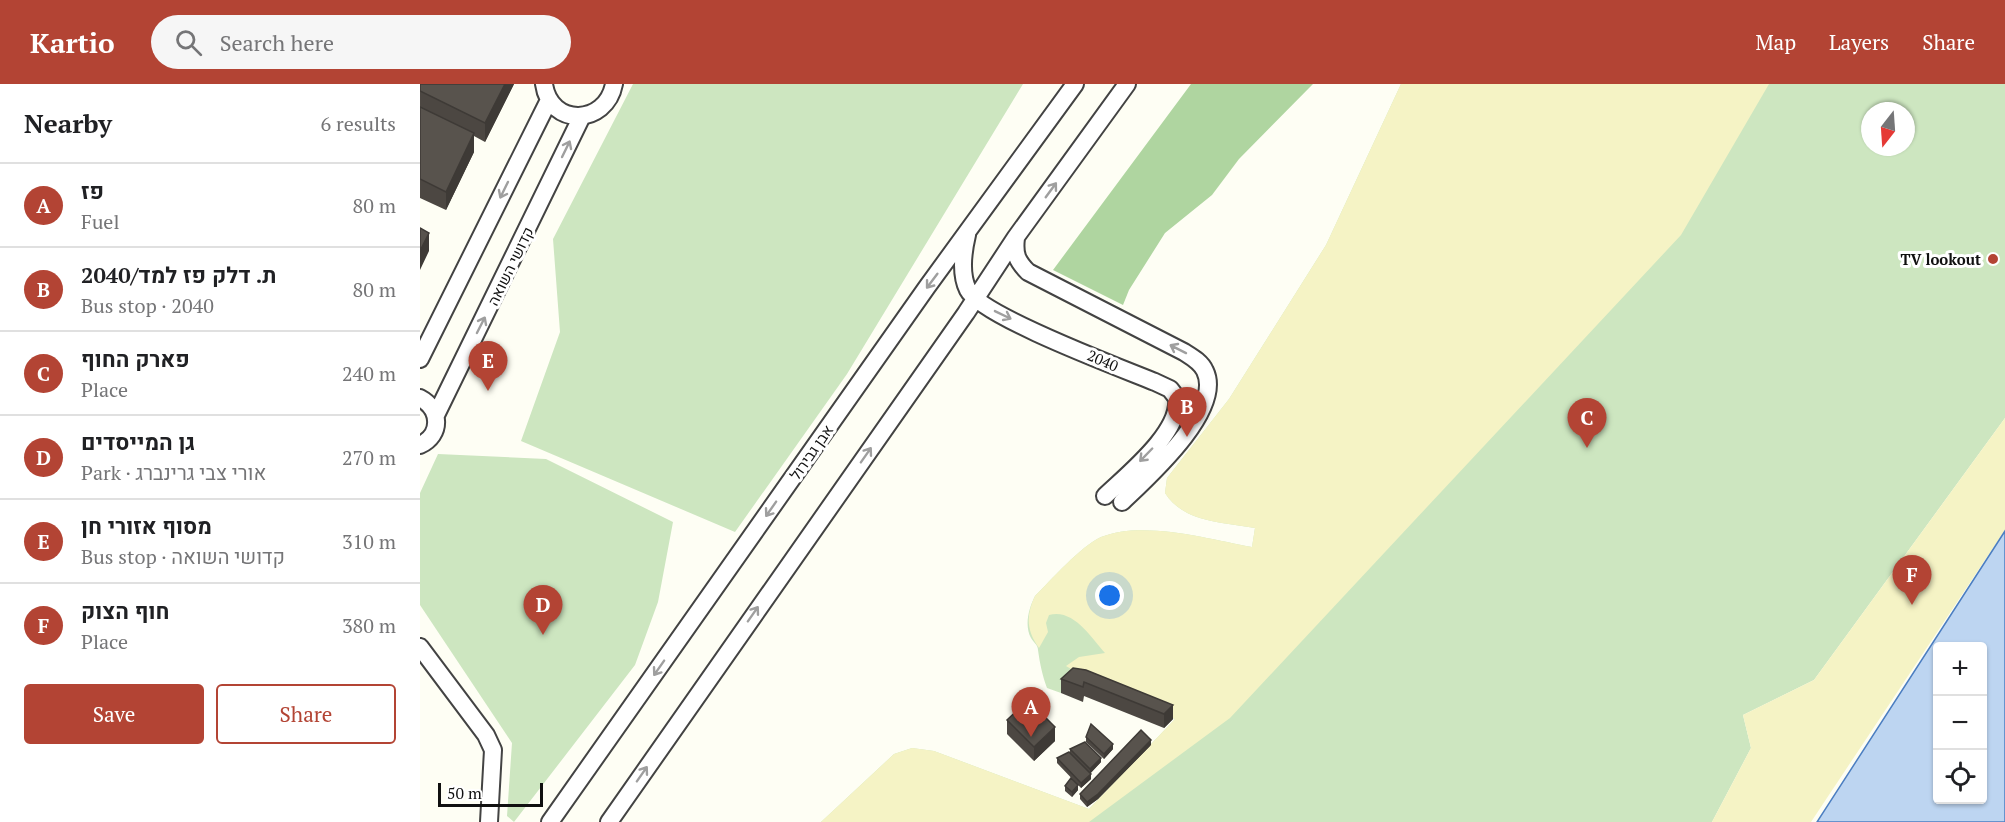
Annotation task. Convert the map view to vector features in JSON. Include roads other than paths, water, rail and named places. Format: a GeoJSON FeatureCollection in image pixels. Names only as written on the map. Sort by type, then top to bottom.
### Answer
{"type":"FeatureCollection","features":[{"type":"Feature","properties":{"kind":"street"},"geometry":{"type":"LineString","coordinates":[[420,359],[546,92],[563,112],[582,116],[604,107],[611,97],[614,84]]}},
{"type":"Feature","properties":{"kind":"street","name":"אבן גבירול"},"geometry":{"type":"LineString","coordinates":[[550,822],[1075,84]]}},
{"type":"Feature","properties":{"kind":"street"},"geometry":{"type":"LineString","coordinates":[[609,822],[1016,237],[1127,84]]}},
{"type":"Feature","properties":{"kind":"street","name":"קדושי השואה"},"geometry":{"type":"LineString","coordinates":[[422,447],[436,429],[436,415],[582,116]]}},
{"type":"Feature","properties":{"kind":"street"},"geometry":{"type":"LineString","coordinates":[[967,234],[964,253],[965,278],[975,299]]}},
{"type":"Feature","properties":{"kind":"street"},"geometry":{"type":"LineString","coordinates":[[1016,237],[1015,254],[1019,263],[1028,272],[1185,352],[1195,359],[1206,372],[1206,393],[1188,433],[1122,502]]}},
{"type":"Feature","properties":{"kind":"street","name":"2040"},"geometry":{"type":"LineString","coordinates":[[975,299],[1013,320],[1170,389],[1177,398],[1176,413],[1167,431],[1105,496]]}},
{"type":"Feature","properties":{"kind":"street"},"geometry":{"type":"LineString","coordinates":[[420,398],[428,403],[436,415]]}},
{"type":"Feature","properties":{"kind":"street"},"geometry":{"type":"LineString","coordinates":[[420,647],[486,735],[493,750],[489,822]]}},
{"type":"Feature","properties":{"kind":"water"},"geometry":{"type":"Polygon","coordinates":[[[2005,531],[2005,822],[1817,822],[1933,642],[1933,804],[1987,804],[1987,642],[1933,642],[2005,531]]]}},
{"type":"Feature","properties":{"kind":"place","name":"TV lookout"},"geometry":{"type":"Point","coordinates":[1993,259]}},
{"type":"Feature","properties":{"kind":"place","name":"מסוף אזורי חן"},"geometry":{"type":"Point","coordinates":[488,391]}},
{"type":"Feature","properties":{"kind":"place","name":"ת. דלק פז למד/2040"},"geometry":{"type":"Point","coordinates":[1187,437]}},
{"type":"Feature","properties":{"kind":"place","name":"פארק החוף"},"geometry":{"type":"Point","coordinates":[1587,448]}},
{"type":"Feature","properties":{"kind":"place","name":"חוף הצוק"},"geometry":{"type":"Point","coordinates":[1912,605]}},
{"type":"Feature","properties":{"kind":"place","name":"גן המייסדים"},"geometry":{"type":"Point","coordinates":[543,635]}},
{"type":"Feature","properties":{"kind":"place","name":"פז"},"geometry":{"type":"Point","coordinates":[1031,737]}}]}
